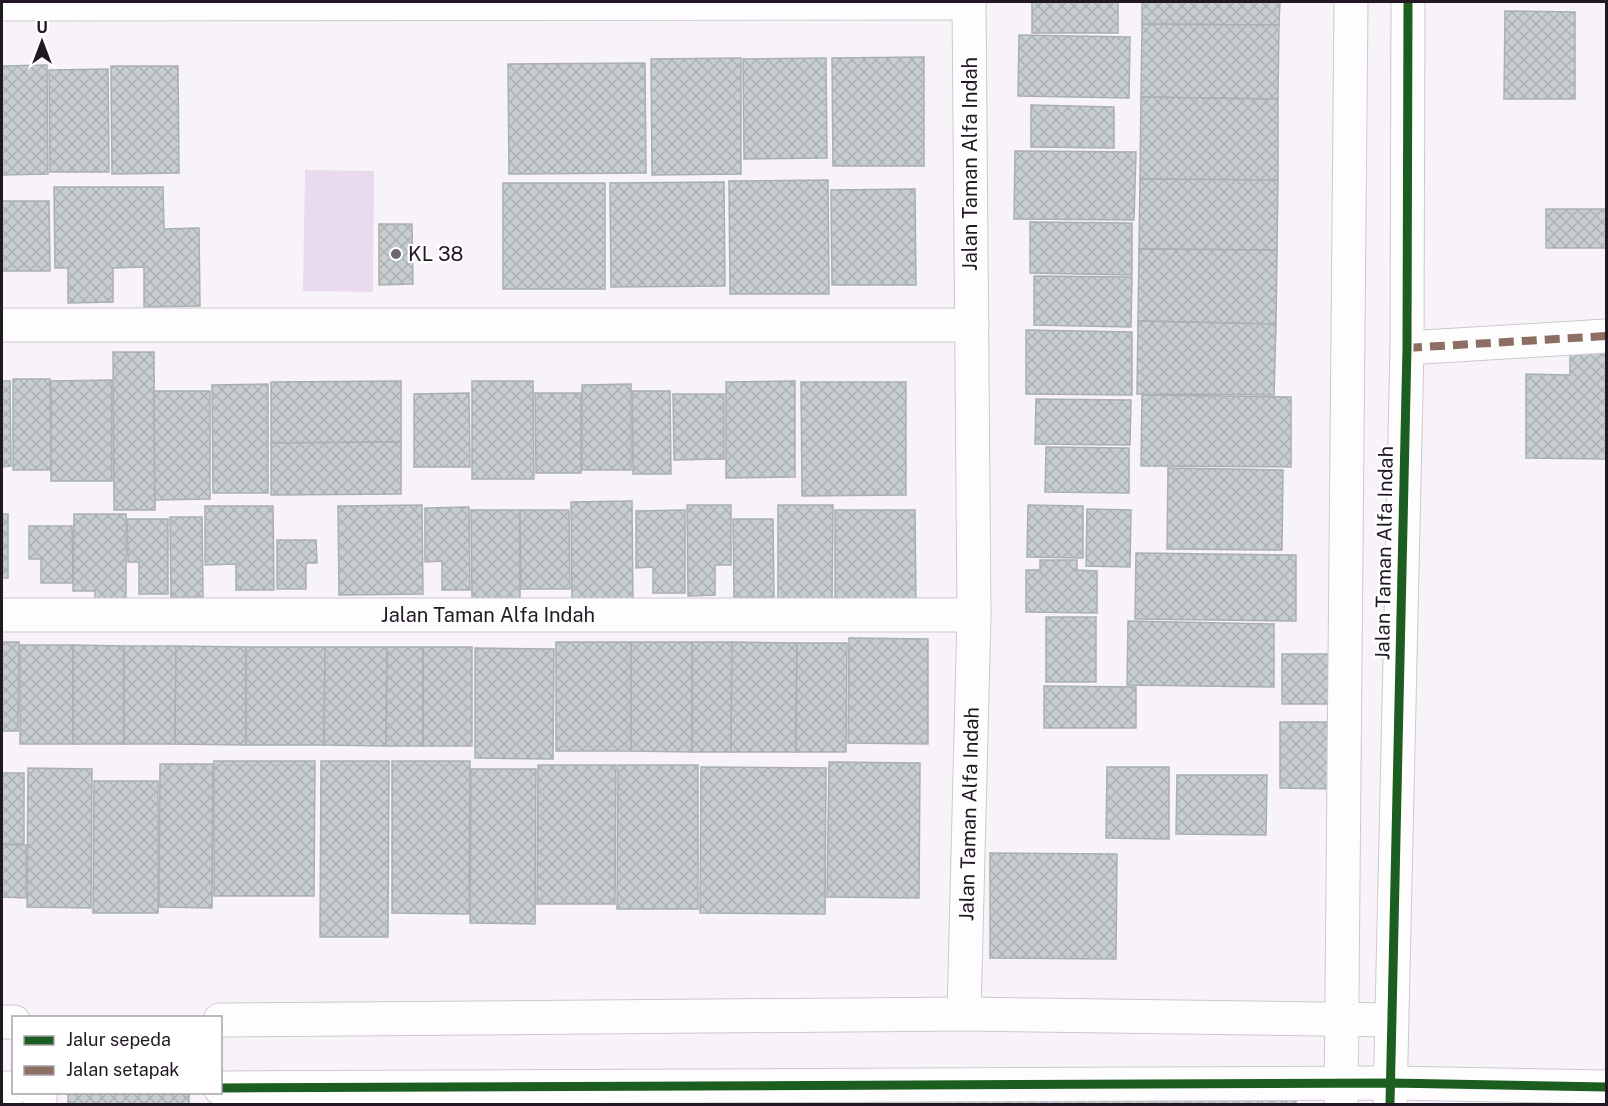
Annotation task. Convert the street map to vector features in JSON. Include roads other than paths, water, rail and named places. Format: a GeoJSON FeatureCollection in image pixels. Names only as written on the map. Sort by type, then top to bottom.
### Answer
{"type":"FeatureCollection","features":[{"type":"Feature","properties":{"kind":"street","name":"Jalan Taman Alfa Indah"},"geometry":{"type":"LineString","coordinates":[[2,4],[969,2],[974,615],[964,1014]]}},
{"type":"Feature","properties":{"kind":"street","name":"Jalan Taman Alfa Indah"},"geometry":{"type":"LineString","coordinates":[[1341,1094],[1344,1018],[1351,2]]}},
{"type":"Feature","properties":{"kind":"street","name":"Jalan Taman Alfa Indah"},"geometry":{"type":"LineString","coordinates":[[1391,1094],[1407,348],[1408,2]]}},
{"type":"Feature","properties":{"kind":"street"},"geometry":{"type":"LineString","coordinates":[[2,325],[972,325]]}},
{"type":"Feature","properties":{"kind":"street"},"geometry":{"type":"LineString","coordinates":[[1407,348],[1606,336]]}},
{"type":"Feature","properties":{"kind":"street","name":"Jalan Taman Alfa Indah"},"geometry":{"type":"LineString","coordinates":[[2,615],[974,615]]}},
{"type":"Feature","properties":{"kind":"street"},"geometry":{"type":"LineString","coordinates":[[222,1020],[964,1014],[1392,1020]]}},
{"type":"Feature","properties":{"kind":"street"},"geometry":{"type":"LineString","coordinates":[[222,1088],[1391,1094],[1606,1087]]}},
{"type":"Feature","properties":{"kind":"place","name":"KL 38"},"geometry":{"type":"Point","coordinates":[396,254]}}]}
